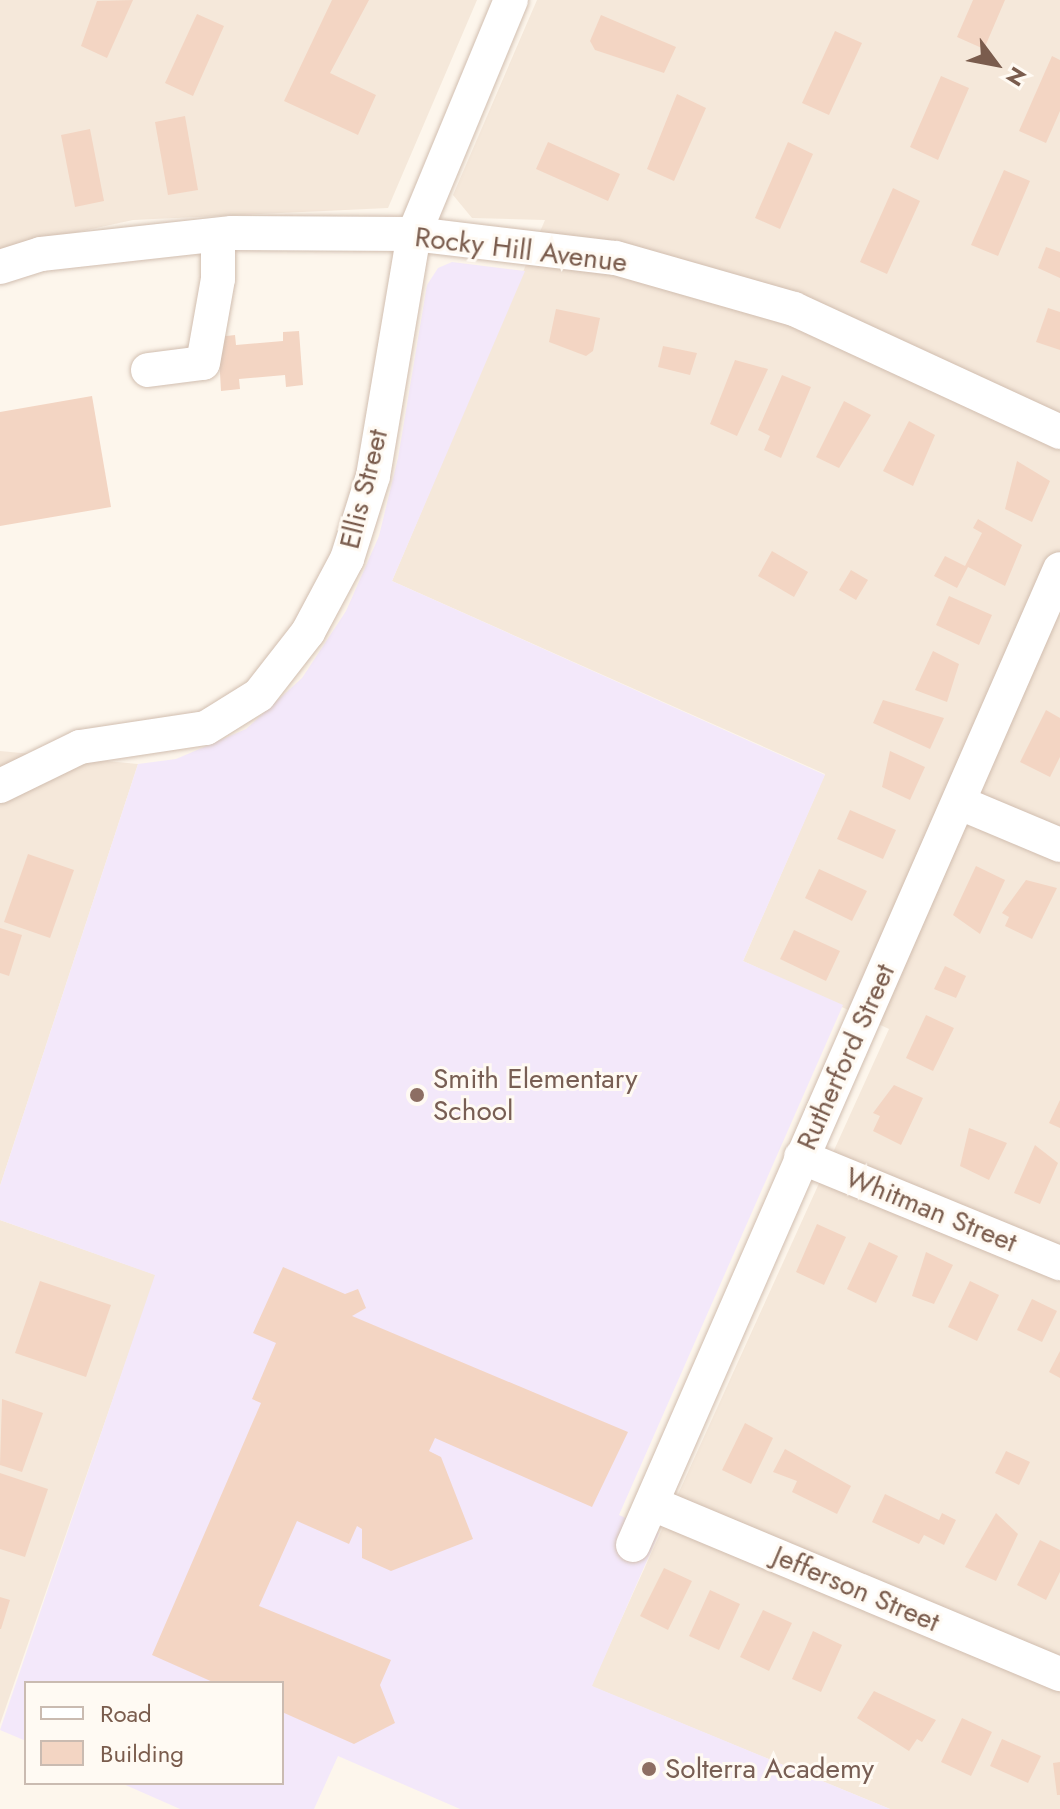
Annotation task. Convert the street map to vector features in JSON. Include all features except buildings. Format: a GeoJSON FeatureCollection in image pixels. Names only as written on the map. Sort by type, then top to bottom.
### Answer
{"type":"FeatureCollection","features":[{"type":"Feature","properties":{"kind":"street","name":"Ellis Street"},"geometry":{"type":"LineString","coordinates":[[0,786],[80,747],[206,728],[259,695],[308,632],[347,559],[373,476],[414,234],[511,0]]}},
{"type":"Feature","properties":{"kind":"street","name":"Rocky Hill Avenue"},"geometry":{"type":"LineString","coordinates":[[0,267],[41,254],[218,235],[414,234],[616,258],[794,309],[1060,432]]}},
{"type":"Feature","properties":{"kind":"street"},"geometry":{"type":"LineString","coordinates":[[148,370],[203,363],[218,279],[218,235]]}},
{"type":"Feature","properties":{"kind":"street","name":"Rutherford Street"},"geometry":{"type":"LineString","coordinates":[[633,1545],[1060,569]]}},
{"type":"Feature","properties":{"kind":"street"},"geometry":{"type":"LineString","coordinates":[[960,803],[1060,845]]}},
{"type":"Feature","properties":{"kind":"street","name":"Whitman Street"},"geometry":{"type":"LineString","coordinates":[[801,1157],[1060,1263]]}},
{"type":"Feature","properties":{"kind":"street","name":"Jefferson Street"},"geometry":{"type":"LineString","coordinates":[[653,1504],[1060,1674]]}},
{"type":"Feature","properties":{"kind":"shaded area"},"geometry":{"type":"Polygon","coordinates":[[[0,0],[477,0],[388,208],[133,220],[0,249],[0,0]]]}},
{"type":"Feature","properties":{"kind":"shaded area"},"geometry":{"type":"Polygon","coordinates":[[[537,0],[1060,0],[1060,1809],[890,1809],[591,1686],[889,1029],[743,961],[825,774],[392,581],[545,220],[472,218],[453,195],[537,0]]]}},
{"type":"Feature","properties":{"kind":"shaded area","name":"Smith Elementary School"},"geometry":{"type":"Polygon","coordinates":[[[452,262],[525,271],[392,581],[825,775],[743,961],[843,1005],[619,1515],[659,1533],[592,1686],[890,1809],[460,1809],[338,1756],[314,1809],[180,1809],[126,1785],[284,1785],[284,1681],[24,1681],[24,1740],[0,1730],[155,1275],[0,1220],[0,1186],[138,764],[176,759],[246,729],[302,678],[346,611],[379,536],[398,458],[427,285],[438,268],[452,262]]]}},
{"type":"Feature","properties":{"kind":"shaded area"},"geometry":{"type":"Polygon","coordinates":[[[0,751],[138,764],[0,1186],[0,751]]]}},
{"type":"Feature","properties":{"kind":"shaded area"},"geometry":{"type":"Polygon","coordinates":[[[0,1220],[156,1275],[0,1724],[0,1220]]]}},
{"type":"Feature","properties":{"kind":"place","name":"Smith Elementary School"},"geometry":{"type":"Point","coordinates":[417,1095]}},
{"type":"Feature","properties":{"kind":"place","name":"Solterra Academy"},"geometry":{"type":"Point","coordinates":[649,1769]}}]}
